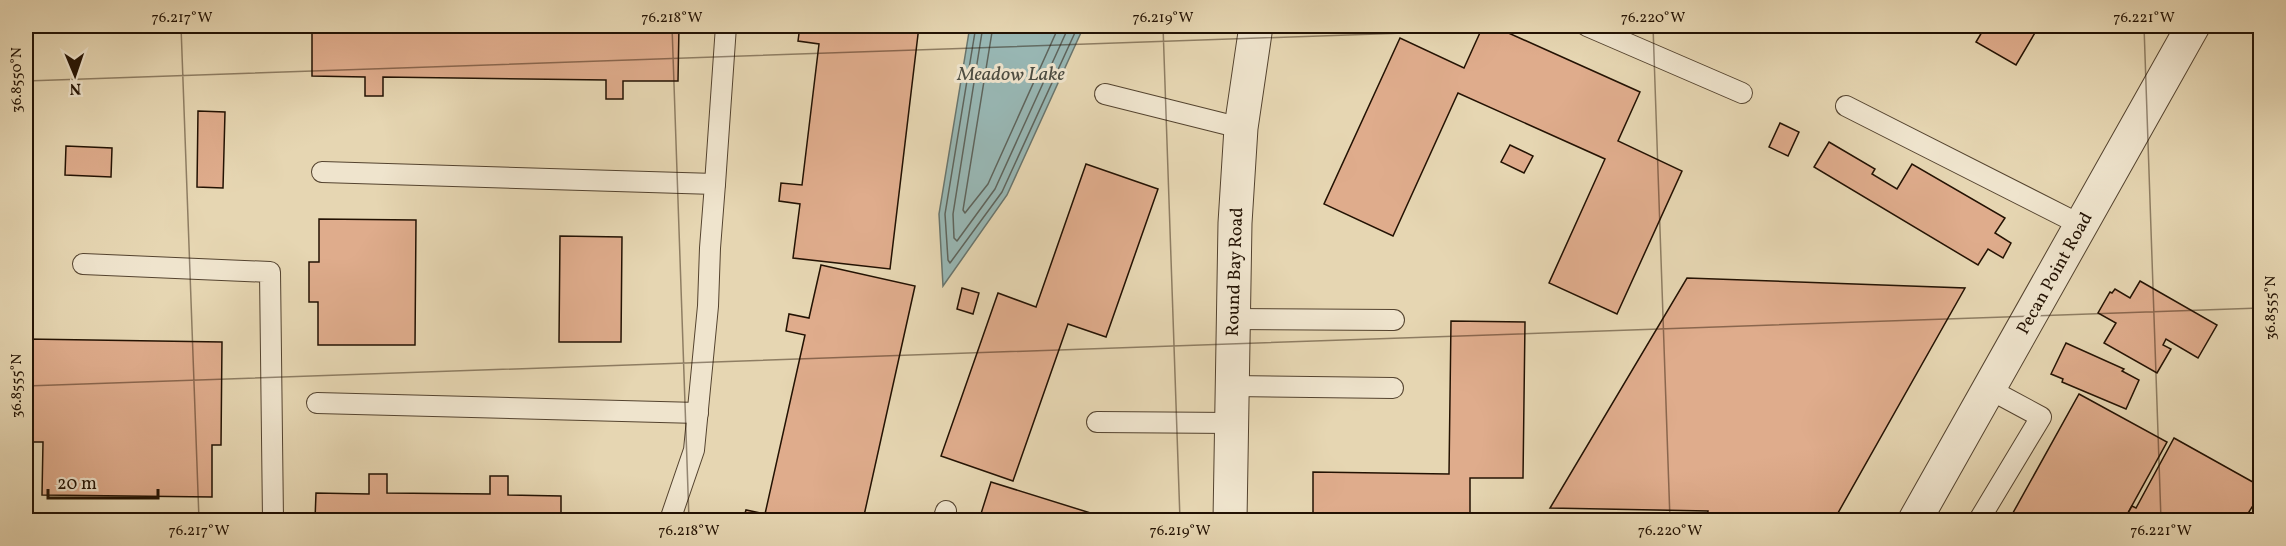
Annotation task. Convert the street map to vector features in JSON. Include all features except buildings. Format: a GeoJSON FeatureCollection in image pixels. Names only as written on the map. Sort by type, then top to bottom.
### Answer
{"type":"FeatureCollection","features":[{"type":"Feature","properties":{"kind":"street","name":"Round Bay Road"},"geometry":{"type":"LineString","coordinates":[[1230,520],[1232,319],[1241,128],[1256,26]]}},
{"type":"Feature","properties":{"kind":"street","name":"Pecan Point Road"},"geometry":{"type":"LineString","coordinates":[[1916,520],[2193,26]]}},
{"type":"Feature","properties":{"kind":"lane"},"geometry":{"type":"LineString","coordinates":[[670,520],[694,450],[708,306],[726,26]]}},
{"type":"Feature","properties":{"kind":"lane"},"geometry":{"type":"LineString","coordinates":[[1587,26],[1742,93]]}},
{"type":"Feature","properties":{"kind":"lane"},"geometry":{"type":"LineString","coordinates":[[1105,94],[1241,128]]}},
{"type":"Feature","properties":{"kind":"lane"},"geometry":{"type":"LineString","coordinates":[[1846,106],[2081,225]]}},
{"type":"Feature","properties":{"kind":"lane"},"geometry":{"type":"LineString","coordinates":[[322,172],[715,184]]}},
{"type":"Feature","properties":{"kind":"lane"},"geometry":{"type":"LineString","coordinates":[[83,264],[270,272],[273,520]]}},
{"type":"Feature","properties":{"kind":"lane"},"geometry":{"type":"LineString","coordinates":[[1232,319],[1394,320]]}},
{"type":"Feature","properties":{"kind":"lane"},"geometry":{"type":"LineString","coordinates":[[1232,386],[1393,388]]}},
{"type":"Feature","properties":{"kind":"lane"},"geometry":{"type":"LineString","coordinates":[[1979,520],[2041,417],[1989,389]]}},
{"type":"Feature","properties":{"kind":"lane"},"geometry":{"type":"LineString","coordinates":[[317,403],[698,413]]}},
{"type":"Feature","properties":{"kind":"lane"},"geometry":{"type":"LineString","coordinates":[[1098,422],[1232,423]]}},
{"type":"Feature","properties":{"kind":"water","name":"Meadow Lake"},"geometry":{"type":"Polygon","coordinates":[[[970,26],[1084,26],[1007,195],[943,286],[939,214],[970,26]]]}}]}
